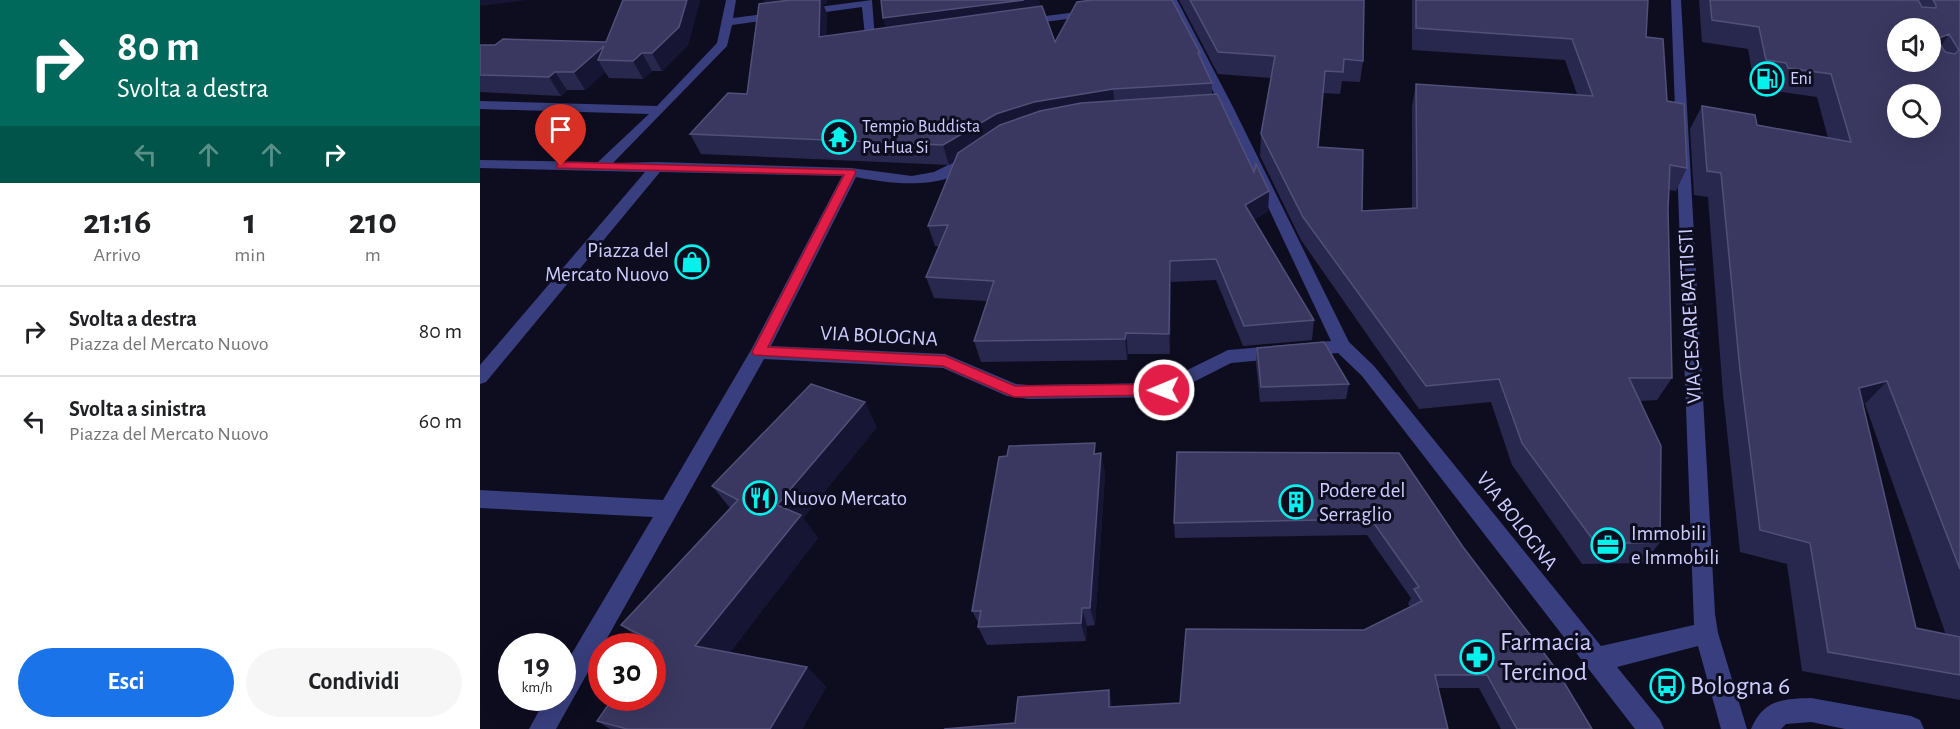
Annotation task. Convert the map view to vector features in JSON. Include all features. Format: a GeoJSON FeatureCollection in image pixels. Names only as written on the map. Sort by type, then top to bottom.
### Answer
{"type":"FeatureCollection","features":[{"type":"Feature","properties":{"kind":"street"},"geometry":{"type":"LineString","coordinates":[[602,166],[723,44],[731,0]]}},
{"type":"Feature","properties":{"kind":"street","name":"VIA CESARE BATTISTI"},"geometry":{"type":"LineString","coordinates":[[1676,0],[1702,591],[1706,633],[1734,729]]}},
{"type":"Feature","properties":{"kind":"street"},"geometry":{"type":"LineString","coordinates":[[727,21],[867,2],[870,43],[893,40]]}},
{"type":"Feature","properties":{"kind":"street","name":"VIA BOLOGNA"},"geometry":{"type":"LineString","coordinates":[[1169,2],[1342,346],[1368,371],[1651,729]]}},
{"type":"Feature","properties":{"kind":"street"},"geometry":{"type":"LineString","coordinates":[[1010,24],[1103,12]]}},
{"type":"Feature","properties":{"kind":"street"},"geometry":{"type":"LineString","coordinates":[[480,105],[660,110]]}},
{"type":"Feature","properties":{"kind":"street"},"geometry":{"type":"LineString","coordinates":[[480,164],[658,166],[851,172],[907,181],[930,179],[950,173],[979,153]]}},
{"type":"Feature","properties":{"kind":"street"},"geometry":{"type":"LineString","coordinates":[[480,377],[658,166]]}},
{"type":"Feature","properties":{"kind":"street"},"geometry":{"type":"LineString","coordinates":[[576,670],[759,352],[851,172]]}},
{"type":"Feature","properties":{"kind":"street","name":"VIA BOLOGNA"},"geometry":{"type":"LineString","coordinates":[[759,352],[945,361],[1014,392],[1029,392],[1164,390],[1228,357],[1342,346]]}},
{"type":"Feature","properties":{"kind":"street"},"geometry":{"type":"LineString","coordinates":[[480,499],[669,509]]}},
{"type":"Feature","properties":{"kind":"street"},"geometry":{"type":"LineString","coordinates":[[1596,659],[1634,652],[1706,633]]}},
{"type":"Feature","properties":{"kind":"street"},"geometry":{"type":"LineString","coordinates":[[1764,729],[1780,712],[1811,710],[1911,729]]}},
{"type":"Feature","properties":{"kind":"street"},"geometry":{"type":"LineString","coordinates":[[542,729],[552,711]]}},
{"type":"Feature","properties":{"kind":"building"},"geometry":{"type":"Polygon","coordinates":[[[623,0],[687,0],[679,27],[652,53],[642,53],[633,61],[598,60],[604,46],[574,72],[555,72],[549,77],[480,75],[480,45],[495,45],[503,39],[606,42],[623,0]]]}},
{"type":"Feature","properties":{"kind":"building"},"geometry":{"type":"Polygon","coordinates":[[[790,0],[820,0],[819,37],[1042,6],[1055,42],[1077,2],[1172,0],[1200,53],[1198,53],[1212,83],[1113,89],[1034,102],[996,114],[943,145],[690,134],[728,93],[747,94],[759,4],[790,0]]]}},
{"type":"Feature","properties":{"kind":"building"},"geometry":{"type":"Polygon","coordinates":[[[881,0],[1024,0],[883,18],[881,0]]]}},
{"type":"Feature","properties":{"kind":"building"},"geometry":{"type":"Polygon","coordinates":[[[1190,0],[1364,0],[1363,61],[1344,59],[1343,72],[1325,71],[1318,147],[1363,150],[1362,211],[1417,208],[1416,84],[1593,96],[1572,39],[1416,28],[1416,0],[1648,0],[1646,37],[1663,39],[1667,101],[1684,104],[1687,168],[1670,165],[1668,209],[1672,378],[1629,378],[1661,446],[1660,542],[1596,544],[1522,443],[1499,379],[1426,386],[1303,217],[1261,134],[1275,56],[1218,52],[1190,0]]]}},
{"type":"Feature","properties":{"kind":"building"},"geometry":{"type":"Polygon","coordinates":[[[1710,0],[1918,0],[1922,7],[1936,8],[1933,0],[1960,0],[1960,569],[1887,381],[1859,388],[1916,628],[1960,637],[1960,675],[1828,652],[1810,543],[1760,530],[1740,370],[1721,173],[1707,171],[1702,106],[1755,115],[1757,125],[1851,142],[1831,74],[1788,68],[1786,63],[1766,60],[1759,27],[1712,20],[1710,0]]]}},
{"type":"Feature","properties":{"kind":"building"},"geometry":{"type":"Polygon","coordinates":[[[1217,94],[1254,172],[1256,164],[1269,191],[1245,205],[1314,320],[1244,326],[1216,259],[1170,261],[1169,334],[1126,333],[1125,339],[974,341],[994,281],[926,277],[948,225],[928,226],[958,153],[1000,125],[1040,111],[1081,103],[1217,94]]]}},
{"type":"Feature","properties":{"kind":"building"},"geometry":{"type":"Polygon","coordinates":[[[1324,342],[1349,384],[1261,387],[1257,348],[1324,342]]]}},
{"type":"Feature","properties":{"kind":"building"},"geometry":{"type":"Polygon","coordinates":[[[811,384],[865,402],[777,505],[801,515],[695,646],[807,667],[770,729],[627,729],[597,721],[604,711],[666,711],[666,633],[637,633],[621,625],[738,500],[712,486],[811,384]]]}},
{"type":"Feature","properties":{"kind":"building"},"geometry":{"type":"Polygon","coordinates":[[[1095,443],[1094,454],[1101,453],[1090,608],[1082,608],[1081,623],[978,627],[981,611],[972,611],[999,457],[1007,456],[1009,446],[1095,443]]]}},
{"type":"Feature","properties":{"kind":"building"},"geometry":{"type":"Polygon","coordinates":[[[1177,452],[1399,453],[1463,547],[1556,669],[1592,729],[1517,729],[1487,675],[1435,675],[1448,729],[944,729],[1015,723],[1018,697],[1109,690],[1109,707],[1180,703],[1186,629],[1364,630],[1422,601],[1414,589],[1419,587],[1371,519],[1174,523],[1177,452]]]}},
{"type":"Feature","properties":{"kind":"place","name":"Eni"},"geometry":{"type":"Point","coordinates":[1767,79]}},
{"type":"Feature","properties":{"kind":"place","name":"Tempio Buddista Pu Hua Si"},"geometry":{"type":"Point","coordinates":[839,137]}},
{"type":"Feature","properties":{"kind":"place","name":"Piazza del Mercato Nuovo"},"geometry":{"type":"Point","coordinates":[692,262]}},
{"type":"Feature","properties":{"kind":"place","name":"Nuovo Mercato"},"geometry":{"type":"Point","coordinates":[760,498]}},
{"type":"Feature","properties":{"kind":"place","name":"Podere del Serraglio"},"geometry":{"type":"Point","coordinates":[1296,502]}},
{"type":"Feature","properties":{"kind":"place","name":"Immobili e Immobili"},"geometry":{"type":"Point","coordinates":[1608,545]}},
{"type":"Feature","properties":{"kind":"place","name":"Farmacia Tercinod"},"geometry":{"type":"Point","coordinates":[1477,657]}},
{"type":"Feature","properties":{"kind":"place","name":"Bologna 6"},"geometry":{"type":"Point","coordinates":[1667,686]}},
{"type":"Feature","properties":{"kind":"route"},"geometry":{"type":"LineString","coordinates":[[561,166],[658,166],[851,172],[759,352],[945,361],[1014,392],[1164,390]]}}]}
